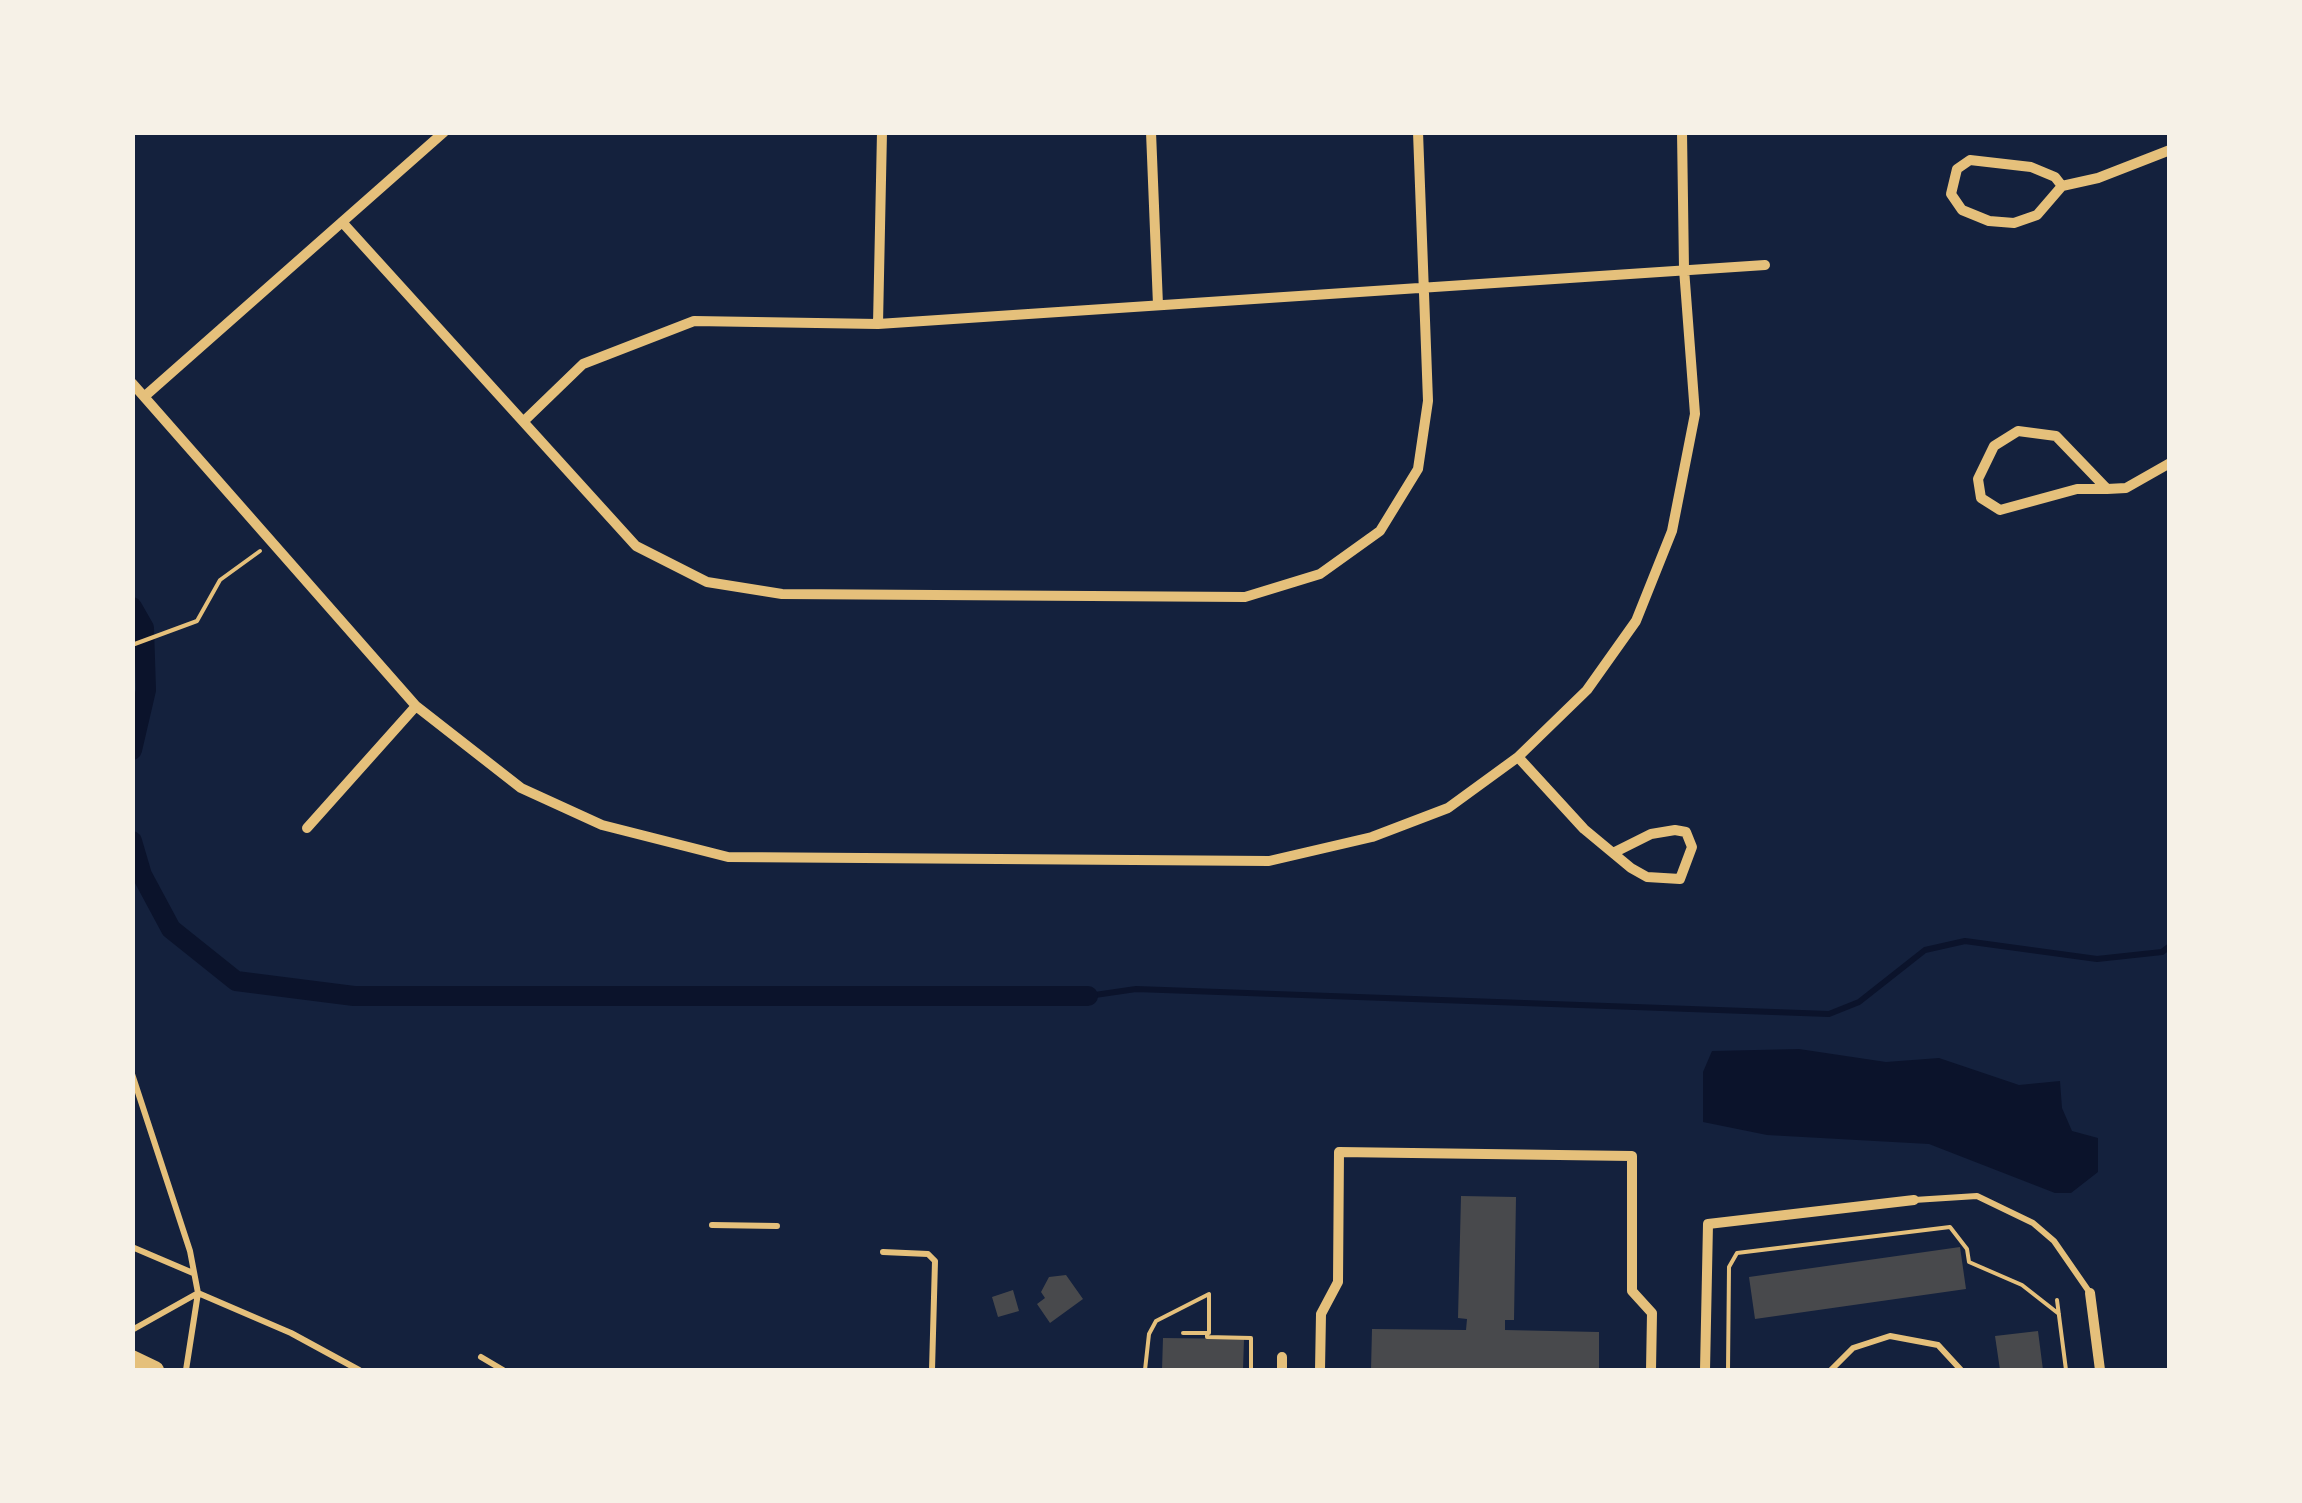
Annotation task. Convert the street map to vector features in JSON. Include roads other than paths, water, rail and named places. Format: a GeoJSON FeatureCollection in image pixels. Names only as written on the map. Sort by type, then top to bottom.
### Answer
{"type":"FeatureCollection","features":[{"type":"Feature","properties":{"kind":"main road"},"geometry":{"type":"LineString","coordinates":[[132,1359],[155,1370]]}},
{"type":"Feature","properties":{"kind":"street"},"geometry":{"type":"LineString","coordinates":[[145,396],[444,132]]}},
{"type":"Feature","properties":{"kind":"street"},"geometry":{"type":"LineString","coordinates":[[878,324],[882,132]]}},
{"type":"Feature","properties":{"kind":"street"},"geometry":{"type":"LineString","coordinates":[[1150,132],[1158,305]]}},
{"type":"Feature","properties":{"kind":"street"},"geometry":{"type":"LineString","coordinates":[[342,222],[636,546],[708,582],[782,594],[1246,596],[1320,574],[1380,531],[1418,469],[1428,401],[1418,132]]}},
{"type":"Feature","properties":{"kind":"street"},"geometry":{"type":"LineString","coordinates":[[132,383],[416,706],[522,788],[602,825],[728,858],[1268,861],[1372,838],[1448,808],[1518,757],[1587,690],[1636,622],[1672,532],[1694,414],[1684,268],[1682,132]]}},
{"type":"Feature","properties":{"kind":"street"},"geometry":{"type":"LineString","coordinates":[[2062,186],[2055,176],[2030,167],[1970,160],[1957,168],[1951,194],[1962,210],[1990,221],[2014,223],[2037,215],[2062,186],[2098,178],[2170,150]]}},
{"type":"Feature","properties":{"kind":"street"},"geometry":{"type":"LineString","coordinates":[[524,421],[582,364],[694,321],[878,324],[1765,265]]}},
{"type":"Feature","properties":{"kind":"street"},"geometry":{"type":"LineString","coordinates":[[2106,489],[2056,436],[2018,432],[1994,446],[1978,479],[1982,498],[2000,510],[2077,489],[2106,489],[2126,488],[2170,463]]}},
{"type":"Feature","properties":{"kind":"street"},"geometry":{"type":"LineString","coordinates":[[306,828],[416,706]]}},
{"type":"Feature","properties":{"kind":"street"},"geometry":{"type":"LineString","coordinates":[[1518,757],[1584,829],[1613,852],[1647,877],[1663,882],[1680,879],[1692,847],[1686,832],[1675,830],[1651,834],[1613,852]]}},
{"type":"Feature","properties":{"kind":"street"},"geometry":{"type":"LineString","coordinates":[[1317,1368],[1321,1314],[1338,1282],[1339,1152],[1632,1156],[1632,1291],[1652,1313],[1651,1370]]}},
{"type":"Feature","properties":{"kind":"street"},"geometry":{"type":"LineString","coordinates":[[1704,1370],[1708,1224],[1914,1200]]}},
{"type":"Feature","properties":{"kind":"street"},"geometry":{"type":"LineString","coordinates":[[2090,1293],[2100,1370]]}},
{"type":"Feature","properties":{"kind":"street"},"geometry":{"type":"LineString","coordinates":[[1282,1357],[1282,1370]]}},
{"type":"Feature","properties":{"kind":"lane"},"geometry":{"type":"LineString","coordinates":[[132,1074],[198,1293],[186,1370]]}},
{"type":"Feature","properties":{"kind":"lane"},"geometry":{"type":"LineString","coordinates":[[1914,1200],[1977,1196],[2033,1223],[2054,1242],[2090,1293]]}},
{"type":"Feature","properties":{"kind":"lane"},"geometry":{"type":"LineString","coordinates":[[712,1225],[776,1226]]}},
{"type":"Feature","properties":{"kind":"lane"},"geometry":{"type":"LineString","coordinates":[[132,1247],[194,1273]]}},
{"type":"Feature","properties":{"kind":"lane"},"geometry":{"type":"LineString","coordinates":[[883,1252],[928,1254],[935,1261],[932,1370]]}},
{"type":"Feature","properties":{"kind":"lane"},"geometry":{"type":"LineString","coordinates":[[132,1330],[198,1293]]}},
{"type":"Feature","properties":{"kind":"lane"},"geometry":{"type":"LineString","coordinates":[[198,1293],[276,1326],[358,1370]]}},
{"type":"Feature","properties":{"kind":"lane"},"geometry":{"type":"LineString","coordinates":[[1831,1370],[1853,1348],[1890,1336],[1938,1345],[1961,1370]]}},
{"type":"Feature","properties":{"kind":"lane"},"geometry":{"type":"LineString","coordinates":[[482,1357],[502,1370]]}},
{"type":"Feature","properties":{"kind":"water"},"geometry":{"type":"Polygon","coordinates":[[[1799,1049],[1886,1062],[1939,1058],[2019,1085],[2060,1081],[2062,1108],[2072,1131],[2098,1138],[2098,1172],[2071,1193],[2055,1193],[1929,1144],[1767,1135],[1703,1122],[1703,1072],[1712,1051],[1799,1049]]]}},
{"type":"Feature","properties":{"kind":"waterway"},"geometry":{"type":"LineString","coordinates":[[132,607],[144,628],[146,690],[132,750]]}},
{"type":"Feature","properties":{"kind":"waterway"},"geometry":{"type":"LineString","coordinates":[[132,841],[142,875],[171,929],[236,981],[354,996],[1088,996]]}},
{"type":"Feature","properties":{"kind":"waterway"},"geometry":{"type":"LineString","coordinates":[[1088,996],[1136,989],[1829,1014],[1859,1002],[1925,950],[1965,941],[2097,959],[2162,952],[2170,946]]}}]}
